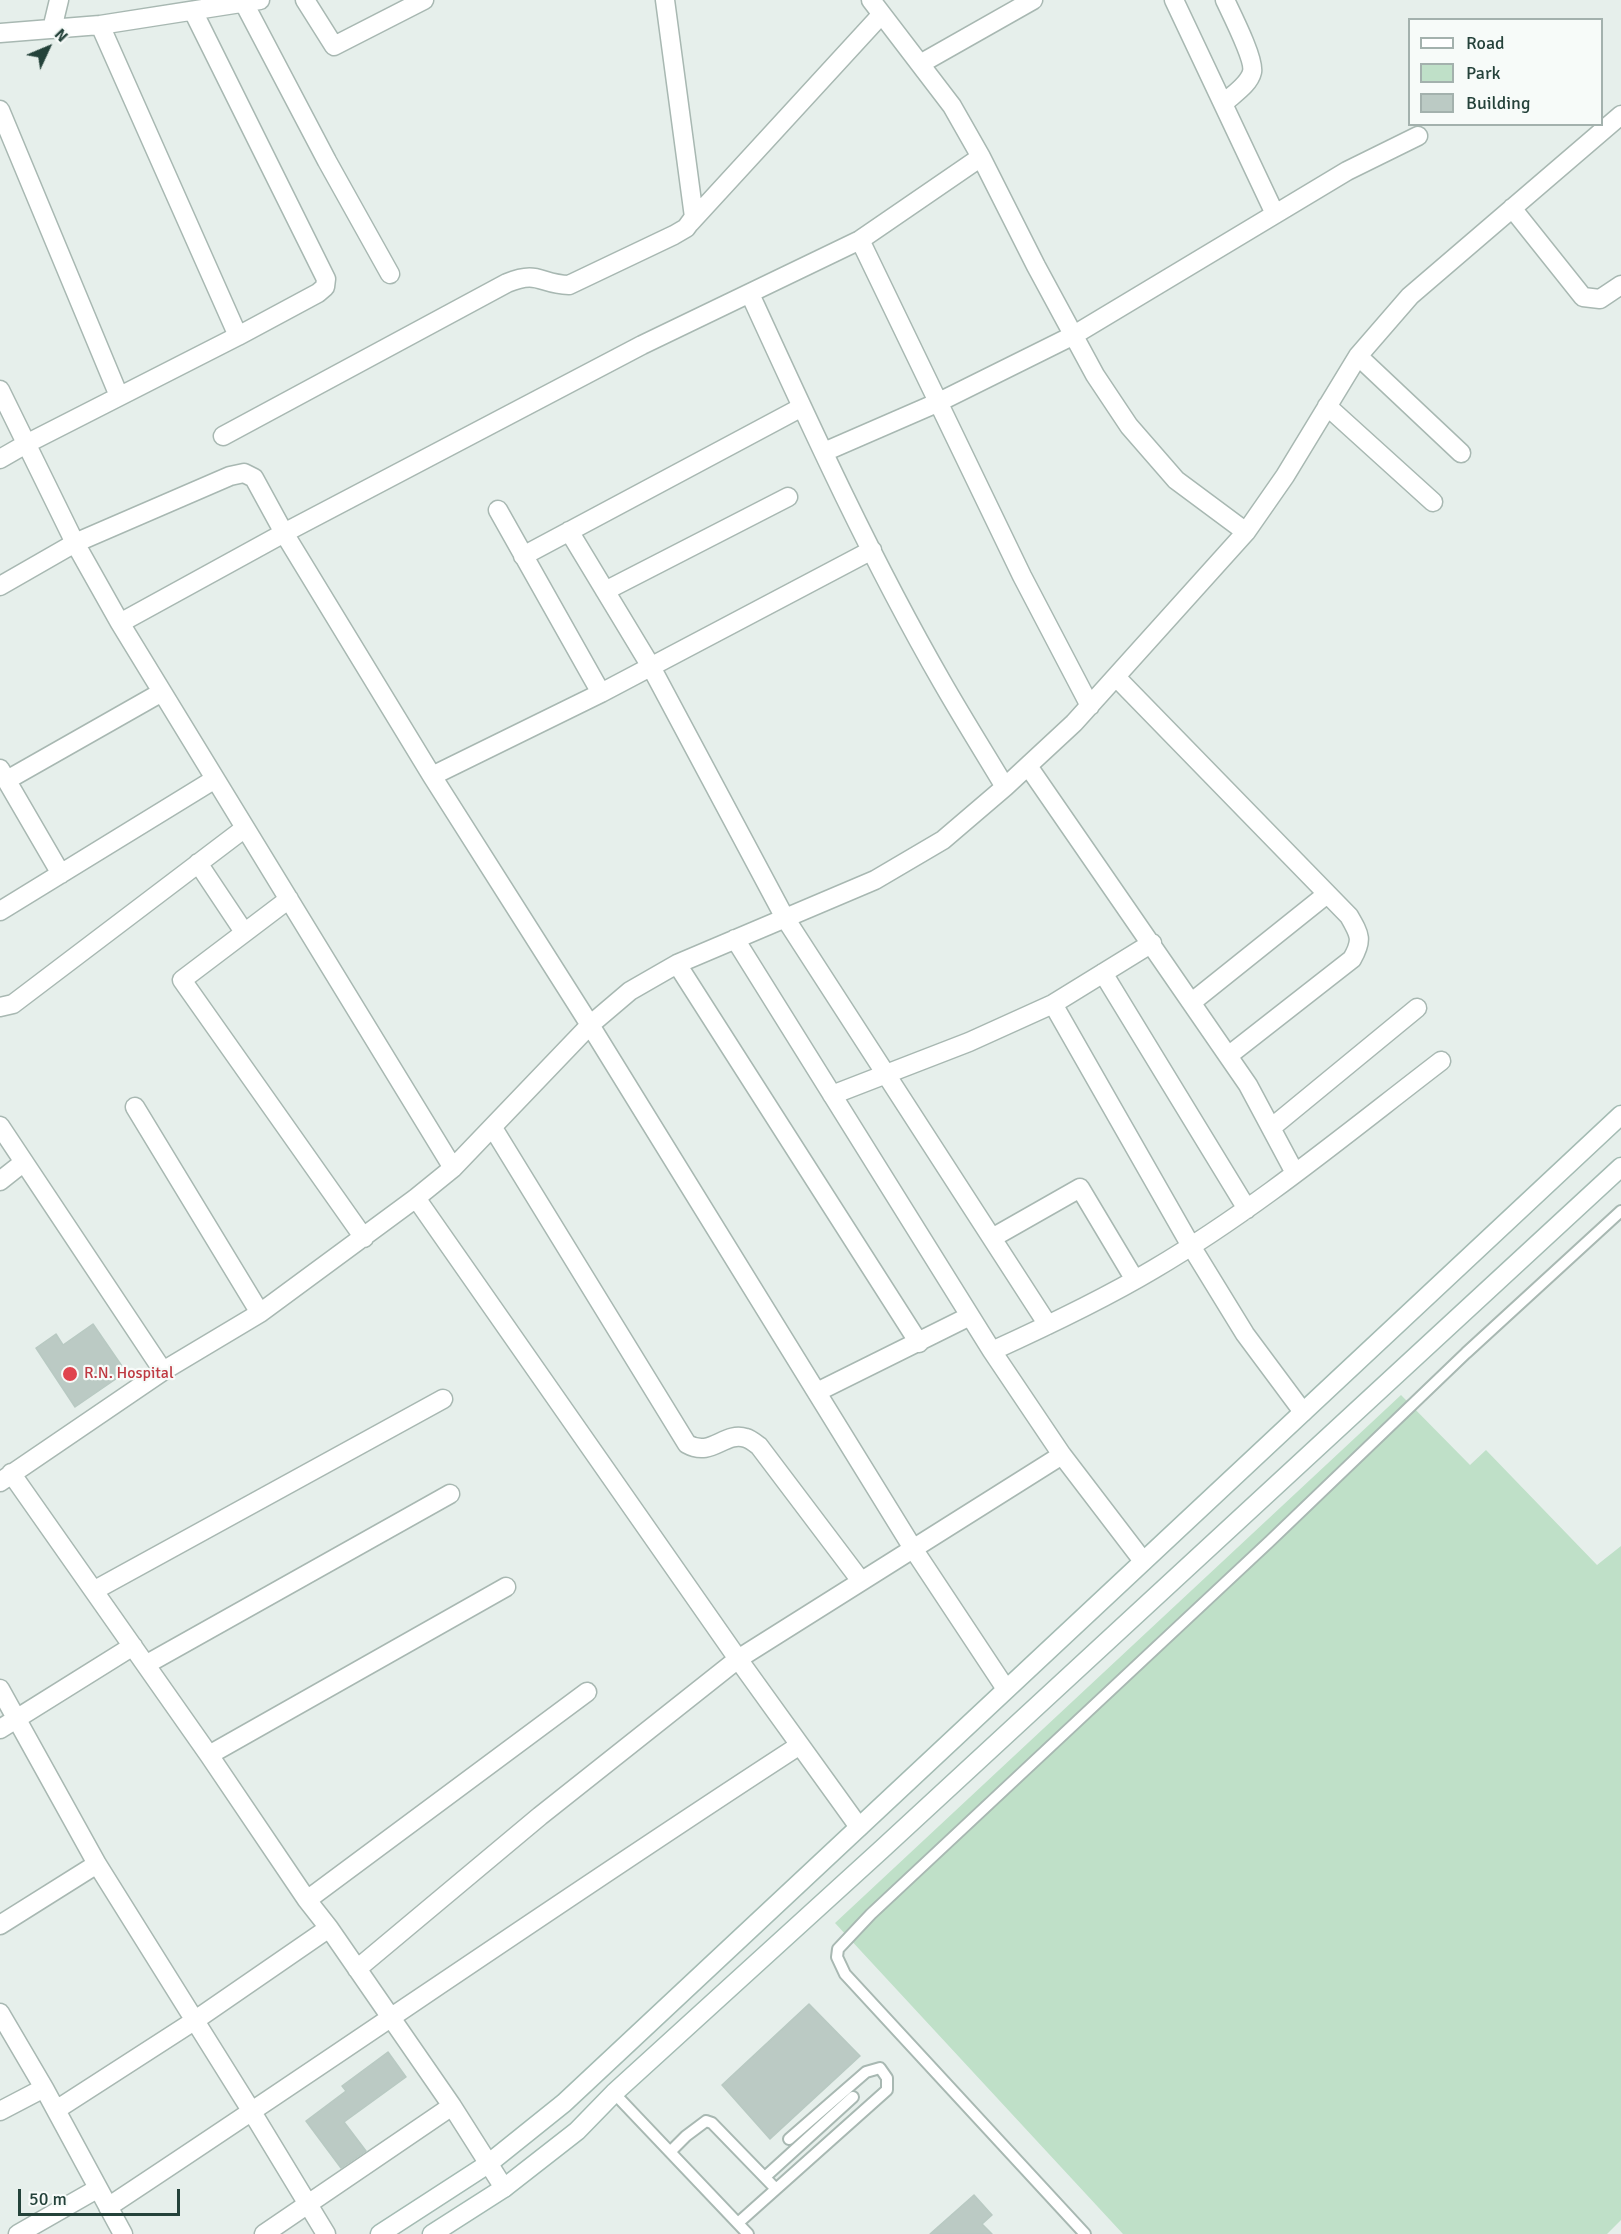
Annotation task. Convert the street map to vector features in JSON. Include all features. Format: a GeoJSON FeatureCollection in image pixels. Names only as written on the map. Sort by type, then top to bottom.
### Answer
{"type":"FeatureCollection","features":[{"type":"Feature","properties":{"kind":"street"},"geometry":{"type":"LineString","coordinates":[[52,29],[59,0]]}},
{"type":"Feature","properties":{"kind":"street"},"geometry":{"type":"LineString","coordinates":[[305,0],[334,46],[423,0]]}},
{"type":"Feature","properties":{"kind":"street"},"geometry":{"type":"LineString","coordinates":[[665,0],[694,217],[686,228]]}},
{"type":"Feature","properties":{"kind":"street"},"geometry":{"type":"LineString","coordinates":[[920,64],[1033,0]]}},
{"type":"Feature","properties":{"kind":"street"},"geometry":{"type":"LineString","coordinates":[[1174,0],[1275,214]]}},
{"type":"Feature","properties":{"kind":"street"},"geometry":{"type":"LineString","coordinates":[[1223,104],[1245,84],[1252,72],[1252,61],[1225,0]]}},
{"type":"Feature","properties":{"kind":"street"},"geometry":{"type":"LineString","coordinates":[[0,33],[100,25],[252,1],[327,161],[390,274]]}},
{"type":"Feature","properties":{"kind":"street"},"geometry":{"type":"LineString","coordinates":[[223,436],[507,283],[523,277],[537,277],[552,285],[569,285],[686,228],[876,7],[952,106],[1095,375],[1129,426],[1176,480],[1246,532]]}},
{"type":"Feature","properties":{"kind":"street"},"geometry":{"type":"LineString","coordinates":[[0,459],[238,336],[325,287],[327,279],[194,11]]}},
{"type":"Feature","properties":{"kind":"street"},"geometry":{"type":"LineString","coordinates":[[100,25],[238,336]]}},
{"type":"Feature","properties":{"kind":"street"},"geometry":{"type":"LineString","coordinates":[[0,110],[119,396]]}},
{"type":"Feature","properties":{"kind":"street"},"geometry":{"type":"LineString","coordinates":[[504,2188],[392,2018],[307,1900],[95,1590],[6,1478],[163,1371],[260,1313],[416,1198],[453,1168],[590,1025],[630,991],[677,964],[875,880],[943,840],[1074,723],[1246,532],[1285,476],[1358,356],[1410,296],[1621,115]]}},
{"type":"Feature","properties":{"kind":"street"},"geometry":{"type":"LineString","coordinates":[[824,452],[939,402],[1074,335],[1347,171],[1418,136]]}},
{"type":"Feature","properties":{"kind":"street"},"geometry":{"type":"LineString","coordinates":[[120,623],[284,533],[642,345],[860,240],[981,157]]}},
{"type":"Feature","properties":{"kind":"street"},"geometry":{"type":"LineString","coordinates":[[1512,208],[1583,297],[1600,299],[1621,285]]}},
{"type":"Feature","properties":{"kind":"street"},"geometry":{"type":"LineString","coordinates":[[860,240],[1022,576],[1090,705]]}},
{"type":"Feature","properties":{"kind":"street"},"geometry":{"type":"LineString","coordinates":[[750,294],[872,550],[941,681],[1005,787]]}},
{"type":"Feature","properties":{"kind":"street"},"geometry":{"type":"LineString","coordinates":[[1358,356],[1461,453]]}},
{"type":"Feature","properties":{"kind":"street"},"geometry":{"type":"LineString","coordinates":[[0,390],[75,543],[120,623],[453,1168]]}},
{"type":"Feature","properties":{"kind":"street"},"geometry":{"type":"LineString","coordinates":[[1327,406],[1433,502]]}},
{"type":"Feature","properties":{"kind":"street"},"geometry":{"type":"LineString","coordinates":[[523,555],[802,407]]}},
{"type":"Feature","properties":{"kind":"street"},"geometry":{"type":"LineString","coordinates":[[0,586],[75,543],[230,476],[244,473],[254,478],[284,533],[432,776],[590,1025],[914,1550],[1006,1689]]}},
{"type":"Feature","properties":{"kind":"street"},"geometry":{"type":"LineString","coordinates":[[605,591],[788,497]]}},
{"type":"Feature","properties":{"kind":"street"},"geometry":{"type":"LineString","coordinates":[[498,510],[601,693]]}},
{"type":"Feature","properties":{"kind":"street"},"geometry":{"type":"LineString","coordinates":[[569,531],[650,665],[785,918],[1048,1325]]}},
{"type":"Feature","properties":{"kind":"street"},"geometry":{"type":"LineString","coordinates":[[432,776],[601,693],[650,665],[872,550]]}},
{"type":"Feature","properties":{"kind":"street"},"geometry":{"type":"LineString","coordinates":[[1116,677],[1349,916],[1357,930],[1360,946],[1352,959],[1228,1056]]}},
{"type":"Feature","properties":{"kind":"street"},"geometry":{"type":"LineString","coordinates":[[61,874],[4,775],[162,692]]}},
{"type":"Feature","properties":{"kind":"street"},"geometry":{"type":"LineString","coordinates":[[1028,766],[1248,1085],[1295,1173]]}},
{"type":"Feature","properties":{"kind":"street"},"geometry":{"type":"LineString","coordinates":[[0,911],[215,779]]}},
{"type":"Feature","properties":{"kind":"street"},"geometry":{"type":"LineString","coordinates":[[0,1007],[13,1004],[245,828]]}},
{"type":"Feature","properties":{"kind":"street"},"geometry":{"type":"LineString","coordinates":[[198,863],[244,932]]}},
{"type":"Feature","properties":{"kind":"street"},"geometry":{"type":"LineString","coordinates":[[1192,1002],[1327,894]]}},
{"type":"Feature","properties":{"kind":"street"},"geometry":{"type":"LineString","coordinates":[[289,899],[182,980],[364,1238]]}},
{"type":"Feature","properties":{"kind":"street"},"geometry":{"type":"LineString","coordinates":[[735,939],[992,1351],[1062,1455],[1143,1561]]}},
{"type":"Feature","properties":{"kind":"street"},"geometry":{"type":"LineString","coordinates":[[832,1095],[969,1042],[1053,1004],[1152,943]]}},
{"type":"Feature","properties":{"kind":"street"},"geometry":{"type":"LineString","coordinates":[[677,964],[918,1343]]}},
{"type":"Feature","properties":{"kind":"street"},"geometry":{"type":"LineString","coordinates":[[1104,973],[1247,1209]]}},
{"type":"Feature","properties":{"kind":"street"},"geometry":{"type":"LineString","coordinates":[[1053,1004],[1191,1246],[1245,1334],[1303,1412]]}},
{"type":"Feature","properties":{"kind":"street"},"geometry":{"type":"LineString","coordinates":[[1271,1128],[1418,1008]]}},
{"type":"Feature","properties":{"kind":"street"},"geometry":{"type":"LineString","coordinates":[[992,1351],[1135,1280],[1191,1246],[1247,1209],[1441,1061]]}},
{"type":"Feature","properties":{"kind":"street"},"geometry":{"type":"LineString","coordinates":[[135,1107],[260,1313]]}},
{"type":"Feature","properties":{"kind":"street"},"geometry":{"type":"LineString","coordinates":[[380,2234],[488,2164],[564,2103],[1621,1115]]}},
{"type":"Feature","properties":{"kind":"street"},"geometry":{"type":"LineString","coordinates":[[0,1126],[163,1371]]}},
{"type":"Feature","properties":{"kind":"street"},"geometry":{"type":"LineString","coordinates":[[493,1128],[687,1444],[696,1449],[708,1448],[733,1438],[746,1438],[759,1446],[861,1581]]}},
{"type":"Feature","properties":{"kind":"street"},"geometry":{"type":"LineString","coordinates":[[0,1181],[24,1162]]}},
{"type":"Feature","properties":{"kind":"street"},"geometry":{"type":"LineString","coordinates":[[432,2234],[504,2188],[577,2132],[614,2093],[897,1836],[1621,1167]]}},
{"type":"Feature","properties":{"kind":"street"},"geometry":{"type":"LineString","coordinates":[[992,1238],[1080,1188],[1135,1280]]}},
{"type":"Feature","properties":{"kind":"street"},"geometry":{"type":"LineString","coordinates":[[416,1198],[738,1659],[859,1827]]}},
{"type":"Feature","properties":{"kind":"street"},"geometry":{"type":"LineString","coordinates":[[817,1392],[970,1316]]}},
{"type":"Feature","properties":{"kind":"street"},"geometry":{"type":"LineString","coordinates":[[95,1590],[443,1399]]}},
{"type":"Feature","properties":{"kind":"street"},"geometry":{"type":"LineString","coordinates":[[357,1969],[558,1802],[738,1659],[1062,1455]]}},
{"type":"Feature","properties":{"kind":"street"},"geometry":{"type":"LineString","coordinates":[[147,1665],[450,1494]]}},
{"type":"Feature","properties":{"kind":"street"},"geometry":{"type":"LineString","coordinates":[[209,1755],[506,1587]]}},
{"type":"Feature","properties":{"kind":"street"},"geometry":{"type":"LineString","coordinates":[[0,1729],[133,1646]]}},
{"type":"Feature","properties":{"kind":"street"},"geometry":{"type":"LineString","coordinates":[[0,1689],[97,1864],[326,2234]]}},
{"type":"Feature","properties":{"kind":"street"},"geometry":{"type":"LineString","coordinates":[[307,1900],[587,1692]]}},
{"type":"Feature","properties":{"kind":"street"},"geometry":{"type":"LineString","coordinates":[[108,2207],[800,1745]]}},
{"type":"Feature","properties":{"kind":"street"},"geometry":{"type":"LineString","coordinates":[[0,1925],[97,1864]]}},
{"type":"Feature","properties":{"kind":"street"},"geometry":{"type":"LineString","coordinates":[[56,2110],[194,2021],[329,1928]]}},
{"type":"Feature","properties":{"kind":"street"},"geometry":{"type":"LineString","coordinates":[[0,2013],[44,2088],[123,2234]]}},
{"type":"Feature","properties":{"kind":"street"},"geometry":{"type":"LineString","coordinates":[[0,2111],[44,2088]]}},
{"type":"Feature","properties":{"kind":"street"},"geometry":{"type":"LineString","coordinates":[[264,2234],[452,2106]]}},
{"type":"Feature","properties":{"kind":"street"},"geometry":{"type":"LineString","coordinates":[[18,2234],[97,2189]]}},
{"type":"Feature","properties":{"kind":"lane"},"geometry":{"type":"LineString","coordinates":[[1085,2234],[845,1974],[837,1957],[838,1950],[871,1914],[1270,1541],[1466,1353],[1621,1211]]}},
{"type":"Feature","properties":{"kind":"lane"},"geometry":{"type":"LineString","coordinates":[[738,2223],[887,2090],[887,2078],[880,2068],[866,2072],[789,2139]]}},
{"type":"Feature","properties":{"kind":"lane"},"geometry":{"type":"LineString","coordinates":[[614,2093],[748,2234]]}},
{"type":"Feature","properties":{"kind":"lane"},"geometry":{"type":"LineString","coordinates":[[765,2177],[853,2097]]}},
{"type":"Feature","properties":{"kind":"lane"},"geometry":{"type":"LineString","coordinates":[[670,2152],[706,2121],[712,2123],[776,2189]]}},
{"type":"Feature","properties":{"kind":"green space"},"geometry":{"type":"Polygon","coordinates":[[[1401,1395],[1470,1465],[1486,1450],[1597,1565],[1621,1546],[1621,2220],[1607,2234],[1123,2234],[835,1923],[1401,1395]]]}},
{"type":"Feature","properties":{"kind":"building"},"geometry":{"type":"Polygon","coordinates":[[[93,1324],[126,1372],[75,1407],[36,1348],[56,1334],[63,1345],[93,1324]]]}},
{"type":"Feature","properties":{"kind":"building"},"geometry":{"type":"Polygon","coordinates":[[[809,2004],[860,2056],[770,2139],[722,2085],[809,2004]]]}},
{"type":"Feature","properties":{"kind":"building"},"geometry":{"type":"Polygon","coordinates":[[[388,2052],[406,2077],[344,2122],[366,2151],[341,2168],[306,2121],[346,2091],[342,2086],[388,2052]]]}},
{"type":"Feature","properties":{"kind":"building"},"geometry":{"type":"Polygon","coordinates":[[[974,2195],[992,2215],[982,2224],[992,2234],[930,2234],[974,2195]]]}},
{"type":"Feature","properties":{"kind":"place","name":"R.N. Hospital"},"geometry":{"type":"Point","coordinates":[70,1374]}}]}
